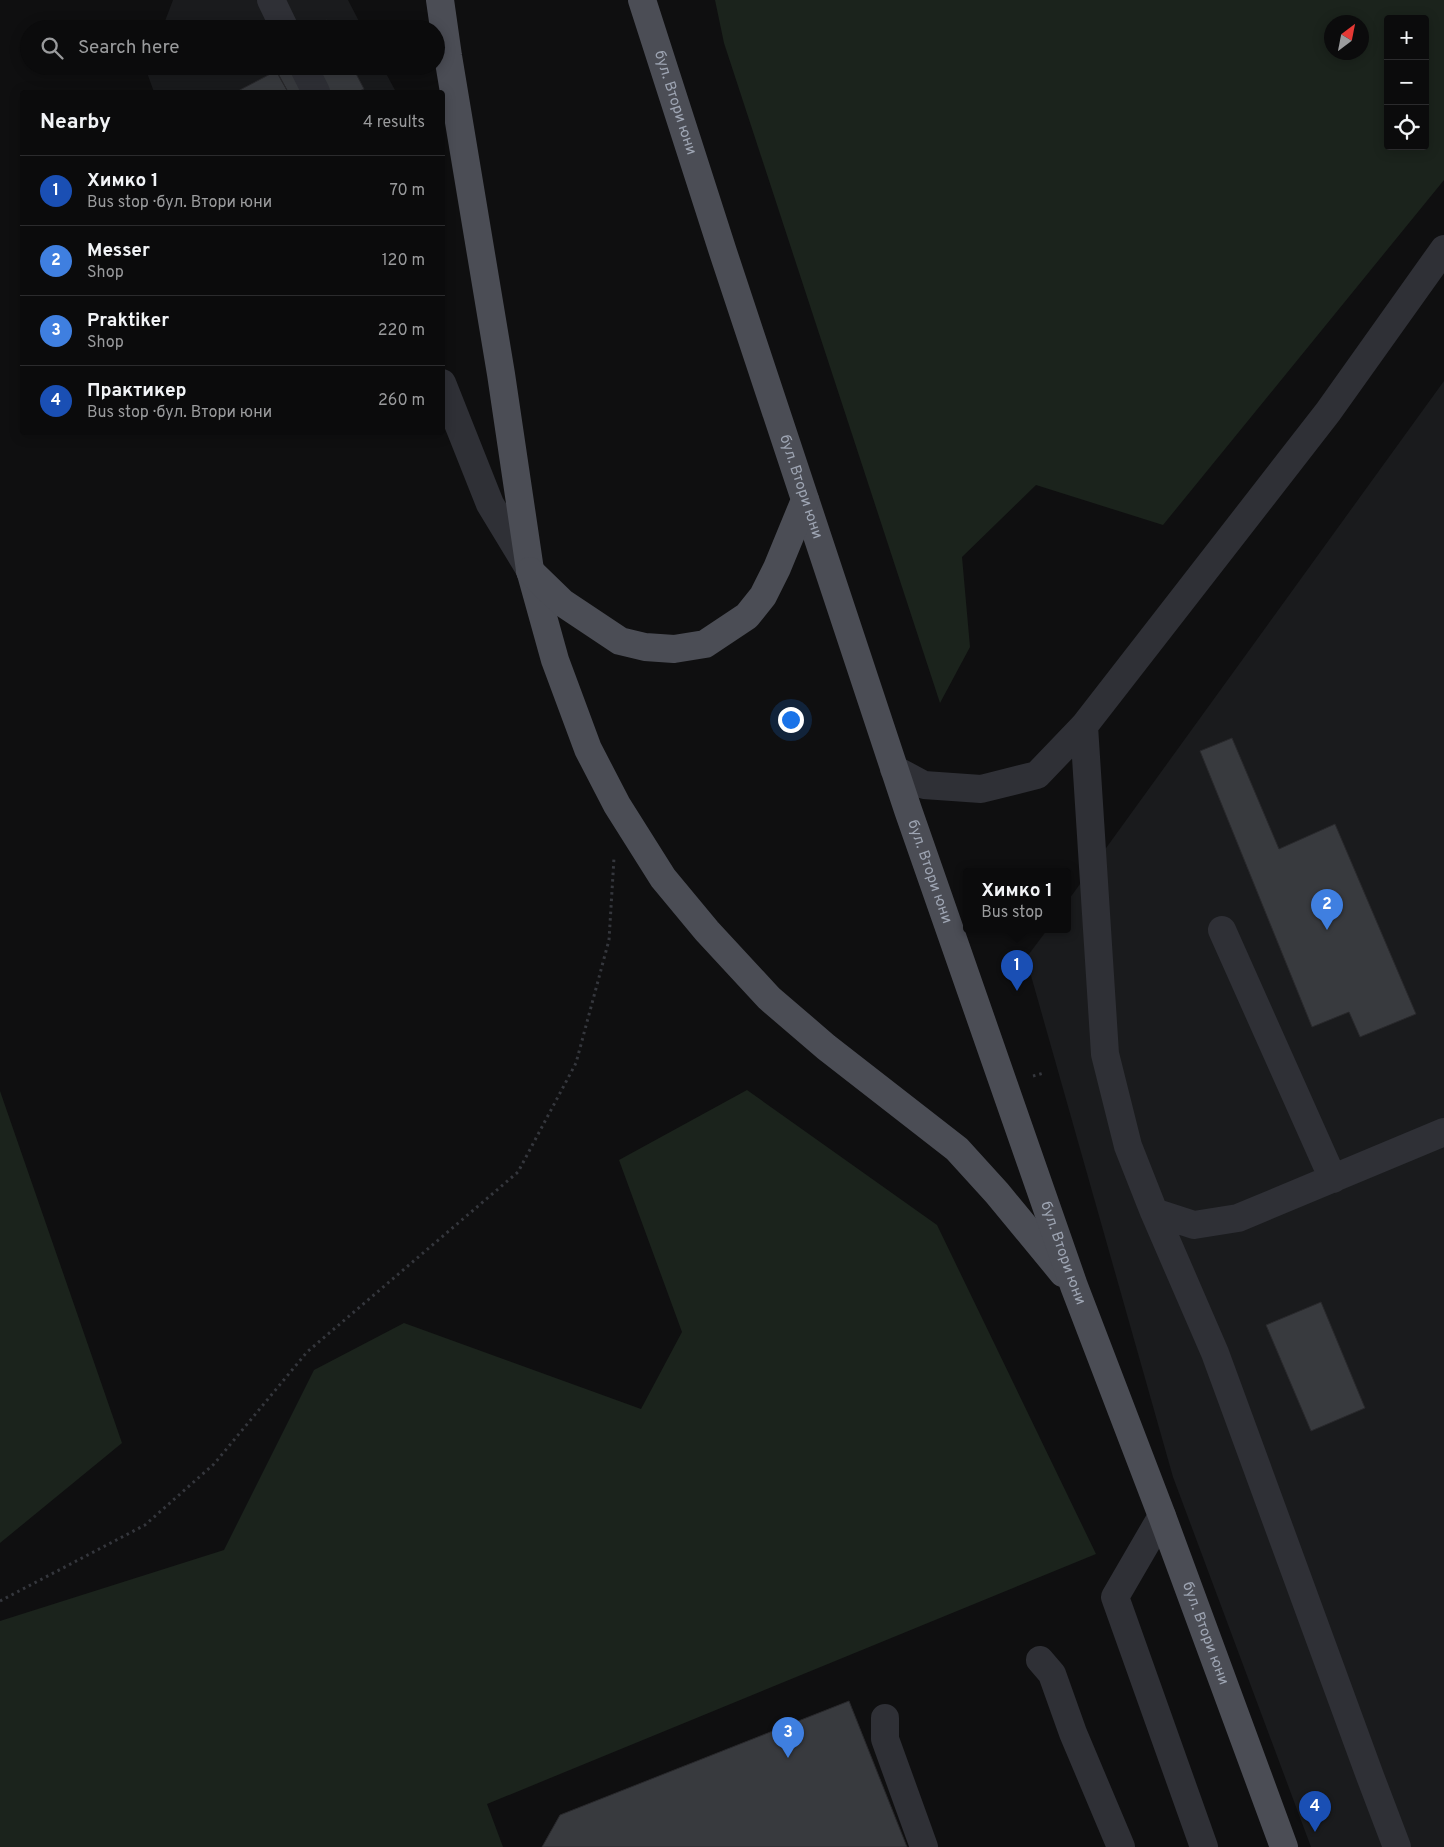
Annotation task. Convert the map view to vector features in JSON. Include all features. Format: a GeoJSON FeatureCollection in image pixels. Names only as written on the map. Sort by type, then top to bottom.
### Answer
{"type":"FeatureCollection","features":[{"type":"Feature","properties":{"kind":"main road"},"geometry":{"type":"LineString","coordinates":[[440,0],[443,20]]}},
{"type":"Feature","properties":{"kind":"main road","name":"бул. Втори юни"},"geometry":{"type":"LineString","coordinates":[[642,0],[723,252],[894,769],[1074,1286],[1162,1516],[1284,1847]]}},
{"type":"Feature","properties":{"kind":"main road"},"geometry":{"type":"LineString","coordinates":[[445,31],[501,374],[530,570],[555,660],[588,749],[617,805],[663,878],[707,931],[769,998],[826,1047],[957,1149],[1074,1286]]}},
{"type":"Feature","properties":{"kind":"main road"},"geometry":{"type":"LineString","coordinates":[[530,570],[563,603],[620,640],[645,647],[674,649],[705,644],[747,616],[763,596],[777,568],[805,500]]}},
{"type":"Feature","properties":{"kind":"street"},"geometry":{"type":"LineString","coordinates":[[271,0],[281,20]]}},
{"type":"Feature","properties":{"kind":"street"},"geometry":{"type":"LineString","coordinates":[[308,75],[315,90]]}},
{"type":"Feature","properties":{"kind":"street"},"geometry":{"type":"LineString","coordinates":[[894,769],[924,785],[981,789],[1037,774],[1084,726],[1328,412],[1444,249]]}},
{"type":"Feature","properties":{"kind":"street"},"geometry":{"type":"LineString","coordinates":[[445,391],[490,504],[530,570]]}},
{"type":"Feature","properties":{"kind":"street"},"geometry":{"type":"LineString","coordinates":[[1084,726],[1104,1054],[1128,1146],[1154,1212],[1216,1352],[1397,1847]]}},
{"type":"Feature","properties":{"kind":"street"},"geometry":{"type":"LineString","coordinates":[[1222,930],[1333,1179]]}},
{"type":"Feature","properties":{"kind":"street"},"geometry":{"type":"LineString","coordinates":[[1154,1212],[1194,1225],[1238,1218],[1444,1132]]}},
{"type":"Feature","properties":{"kind":"street"},"geometry":{"type":"LineString","coordinates":[[1162,1516],[1115,1597],[1204,1847]]}},
{"type":"Feature","properties":{"kind":"street"},"geometry":{"type":"LineString","coordinates":[[1040,1660],[1052,1674],[1073,1733],[1121,1847]]}},
{"type":"Feature","properties":{"kind":"street"},"geometry":{"type":"LineString","coordinates":[[885,1718],[885,1739],[924,1847]]}},
{"type":"Feature","properties":{"kind":"path"},"geometry":{"type":"LineString","coordinates":[[0,1602],[145,1525],[214,1464],[307,1352],[518,1172],[576,1063],[609,940],[614,853]]}},
{"type":"Feature","properties":{"kind":"shaded area"},"geometry":{"type":"Polygon","coordinates":[[[173,0],[348,0],[358,20],[165,20],[173,0]]]}},
{"type":"Feature","properties":{"kind":"shaded area"},"geometry":{"type":"Polygon","coordinates":[[[715,0],[1444,0],[1444,180],[1163,525],[1036,485],[962,557],[970,647],[940,703],[724,43],[715,0]]]}},
{"type":"Feature","properties":{"kind":"shaded area"},"geometry":{"type":"Polygon","coordinates":[[[148,75],[387,75],[395,90],[153,90],[148,75]]]}},
{"type":"Feature","properties":{"kind":"shaded area"},"geometry":{"type":"Polygon","coordinates":[[[1444,381],[1444,1847],[1311,1847],[1173,1477],[1026,958],[1045,933],[1071,933],[1071,896],[1444,381]]]}},
{"type":"Feature","properties":{"kind":"shaded area"},"geometry":{"type":"Polygon","coordinates":[[[747,1090],[937,1225],[1096,1554],[487,1804],[503,1847],[0,1847],[0,1621],[224,1550],[314,1370],[404,1323],[641,1409],[682,1332],[619,1160],[747,1090]]]}},
{"type":"Feature","properties":{"kind":"shaded area"},"geometry":{"type":"Polygon","coordinates":[[[0,1091],[122,1443],[0,1543],[0,1091]]]}},
{"type":"Feature","properties":{"kind":"building"},"geometry":{"type":"Polygon","coordinates":[[[268,75],[278,75],[287,90],[240,90],[268,75]]]}},
{"type":"Feature","properties":{"kind":"building"},"geometry":{"type":"Polygon","coordinates":[[[279,75],[357,75],[364,89],[362,90],[287,90],[279,75]]]}},
{"type":"Feature","properties":{"kind":"building"},"geometry":{"type":"Polygon","coordinates":[[[1232,738],[1279,849],[1335,824],[1416,1014],[1360,1037],[1349,1012],[1312,1027],[1200,751],[1232,738]]]}},
{"type":"Feature","properties":{"kind":"building"},"geometry":{"type":"Polygon","coordinates":[[[1321,1302],[1365,1408],[1311,1431],[1266,1325],[1321,1302]]]}},
{"type":"Feature","properties":{"kind":"building"},"geometry":{"type":"Polygon","coordinates":[[[849,1701],[907,1847],[542,1847],[560,1815],[849,1701]]]}},
{"type":"Feature","properties":{"kind":"place","name":"Messer"},"geometry":{"type":"Point","coordinates":[1327,930]}},
{"type":"Feature","properties":{"kind":"place","name":"Химко 1"},"geometry":{"type":"Point","coordinates":[1017,991]}},
{"type":"Feature","properties":{"kind":"place","name":"Praktiker"},"geometry":{"type":"Point","coordinates":[788,1758]}},
{"type":"Feature","properties":{"kind":"place","name":"Практикер"},"geometry":{"type":"Point","coordinates":[1315,1832]}}]}
